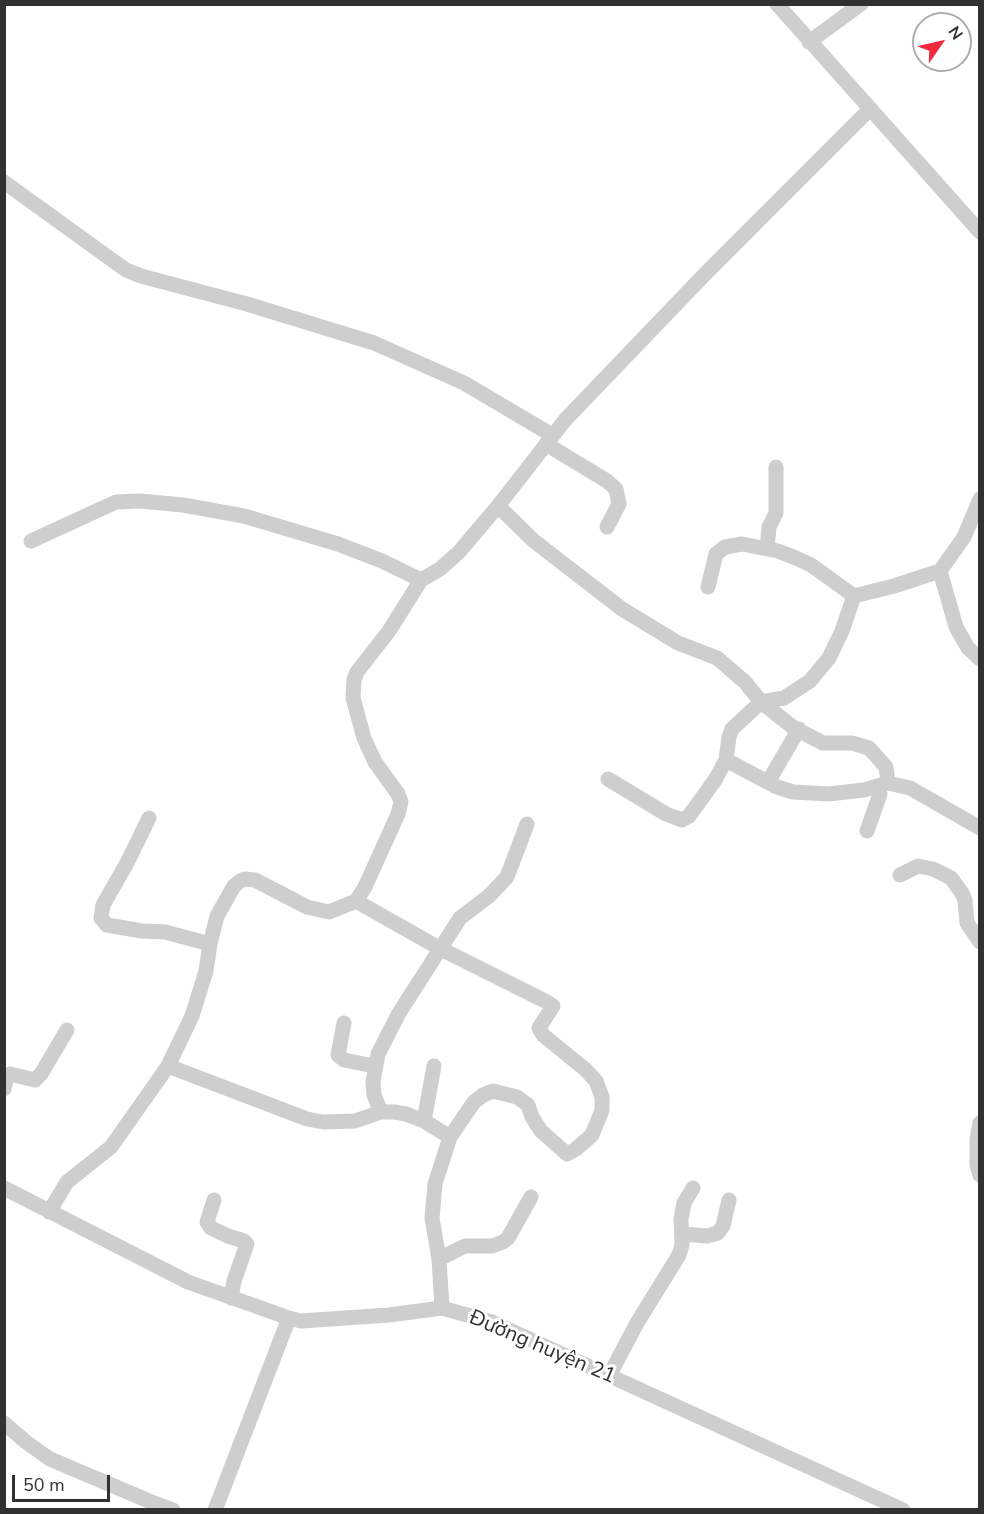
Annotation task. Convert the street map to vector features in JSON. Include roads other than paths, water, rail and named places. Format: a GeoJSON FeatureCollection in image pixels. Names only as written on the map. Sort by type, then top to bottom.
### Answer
{"type":"FeatureCollection","features":[{"type":"Feature","properties":{"kind":"street"},"geometry":{"type":"LineString","coordinates":[[777,4],[980,232]]}},
{"type":"Feature","properties":{"kind":"street"},"geometry":{"type":"LineString","coordinates":[[809,42],[861,4]]}},
{"type":"Feature","properties":{"kind":"street"},"geometry":{"type":"LineString","coordinates":[[49,1212],[67,1182],[111,1147],[168,1066],[192,1016],[206,971],[217,916],[229,893],[240,881],[255,880],[307,907],[324,912],[334,911],[356,901],[379,859],[401,802],[398,794],[375,762],[364,738],[353,698],[354,680],[360,667],[389,631],[421,580],[449,562],[498,506],[549,439],[705,274],[869,110]]}},
{"type":"Feature","properties":{"kind":"street"},"geometry":{"type":"LineString","coordinates":[[4,182],[126,270],[374,343],[464,383],[549,439],[616,489],[619,504],[607,527]]}},
{"type":"Feature","properties":{"kind":"street"},"geometry":{"type":"LineString","coordinates":[[767,549],[769,526],[776,513],[776,467]]}},
{"type":"Feature","properties":{"kind":"street"},"geometry":{"type":"LineString","coordinates":[[708,587],[716,554],[725,547],[742,544],[778,551],[811,565],[854,596],[894,586],[940,571],[964,537],[980,499]]}},
{"type":"Feature","properties":{"kind":"street"},"geometry":{"type":"LineString","coordinates":[[31,541],[116,502],[140,501],[183,505],[244,516],[338,544],[382,561],[421,580]]}},
{"type":"Feature","properties":{"kind":"street"},"geometry":{"type":"LineString","coordinates":[[498,506],[534,541],[622,609],[678,643],[717,658],[745,682],[761,702],[799,729],[823,743],[852,743],[868,748],[886,767],[883,785],[867,831]]}},
{"type":"Feature","properties":{"kind":"street"},"geometry":{"type":"LineString","coordinates":[[940,571],[956,627],[968,648],[980,660]]}},
{"type":"Feature","properties":{"kind":"street"},"geometry":{"type":"LineString","coordinates":[[608,779],[666,814],[682,820],[689,816],[726,760],[732,729],[761,702],[784,698],[810,681],[829,658],[842,631],[854,596]]}},
{"type":"Feature","properties":{"kind":"street"},"geometry":{"type":"LineString","coordinates":[[768,782],[799,729]]}},
{"type":"Feature","properties":{"kind":"street"},"geometry":{"type":"LineString","coordinates":[[726,760],[768,782],[802,794],[829,794],[883,785],[910,788],[980,828]]}},
{"type":"Feature","properties":{"kind":"street"},"geometry":{"type":"LineString","coordinates":[[149,818],[128,863],[103,905],[100,914],[102,921],[107,926],[165,932],[210,944]]}},
{"type":"Feature","properties":{"kind":"street"},"geometry":{"type":"LineString","coordinates":[[381,1112],[374,1095],[374,1066],[378,1053],[399,1012],[460,918],[489,896],[507,877],[527,824]]}},
{"type":"Feature","properties":{"kind":"street"},"geometry":{"type":"LineString","coordinates":[[900,875],[918,866],[933,869],[951,878],[965,900],[967,923],[980,942]]}},
{"type":"Feature","properties":{"kind":"street"},"geometry":{"type":"LineString","coordinates":[[356,901],[439,948],[553,1006],[539,1028],[543,1035],[586,1070],[596,1081],[602,1096],[602,1110],[592,1134],[567,1154],[541,1131],[528,1105],[517,1097],[493,1091],[474,1102],[450,1137],[435,1184],[433,1228],[439,1259],[442,1308]]}},
{"type":"Feature","properties":{"kind":"street"},"geometry":{"type":"LineString","coordinates":[[344,1023],[338,1055],[344,1060],[374,1066]]}},
{"type":"Feature","properties":{"kind":"street"},"geometry":{"type":"LineString","coordinates":[[4,1089],[7,1076],[10,1074],[35,1080],[41,1074],[67,1030]]}},
{"type":"Feature","properties":{"kind":"street"},"geometry":{"type":"LineString","coordinates":[[424,1121],[434,1065]]}},
{"type":"Feature","properties":{"kind":"street"},"geometry":{"type":"LineString","coordinates":[[168,1066],[307,1119],[323,1122],[355,1121],[381,1112],[406,1114],[424,1121],[450,1137]]}},
{"type":"Feature","properties":{"kind":"street"},"geometry":{"type":"LineString","coordinates":[[980,1123],[977,1139],[977,1165],[980,1175]]}},
{"type":"Feature","properties":{"kind":"street","name":"Đường huyện 21"},"geometry":{"type":"LineString","coordinates":[[4,1188],[188,1282],[289,1318],[301,1321],[389,1315],[442,1308],[492,1322],[903,1509]]}},
{"type":"Feature","properties":{"kind":"street"},"geometry":{"type":"LineString","coordinates":[[609,1376],[648,1304],[679,1255],[683,1234],[681,1219],[684,1203],[693,1188]]}},
{"type":"Feature","properties":{"kind":"street"},"geometry":{"type":"LineString","coordinates":[[439,1259],[465,1246],[492,1246],[504,1242],[531,1197]]}},
{"type":"Feature","properties":{"kind":"street"},"geometry":{"type":"LineString","coordinates":[[214,1200],[207,1222],[211,1227],[244,1241],[246,1244],[231,1298]]}},
{"type":"Feature","properties":{"kind":"street"},"geometry":{"type":"LineString","coordinates":[[683,1234],[707,1236],[718,1233],[723,1226],[729,1200]]}},
{"type":"Feature","properties":{"kind":"street"},"geometry":{"type":"LineString","coordinates":[[215,1509],[289,1318]]}},
{"type":"Feature","properties":{"kind":"street"},"geometry":{"type":"LineString","coordinates":[[4,1423],[50,1459],[146,1505],[173,1509]]}}]}
